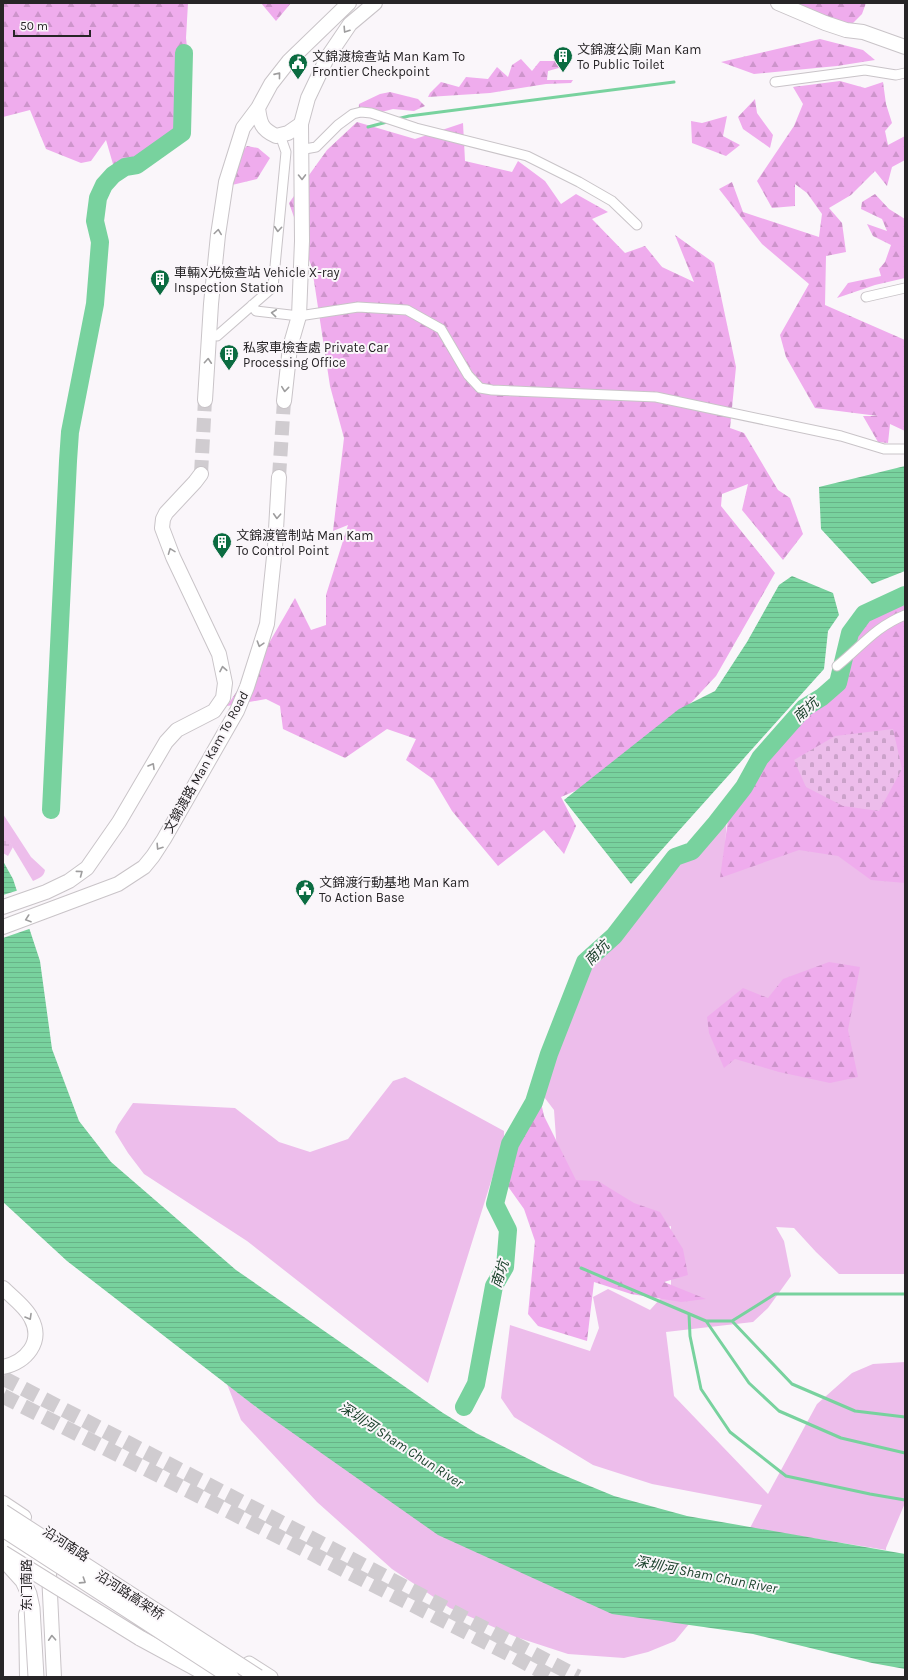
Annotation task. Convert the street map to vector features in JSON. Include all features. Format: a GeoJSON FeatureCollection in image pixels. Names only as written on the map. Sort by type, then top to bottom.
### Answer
{"type":"FeatureCollection","features":[{"type":"Feature","properties":{"kind":"highway","name":"沿河路高架桥"},"geometry":{"type":"LineString","coordinates":[[3,1512],[258,1677]]}},
{"type":"Feature","properties":{"kind":"highway","name":"沿河路高架桥"},"geometry":{"type":"LineString","coordinates":[[3,1529],[55,1570],[231,1677]]}},
{"type":"Feature","properties":{"kind":"highway"},"geometry":{"type":"LineString","coordinates":[[3,1536],[55,1570]]}},
{"type":"Feature","properties":{"kind":"highway"},"geometry":{"type":"LineString","coordinates":[[3,1553],[140,1638],[212,1677]]}},
{"type":"Feature","properties":{"kind":"highway"},"geometry":{"type":"LineString","coordinates":[[3,1559],[15,1570],[23,1581],[29,1594],[32,1608],[36,1677]]}},
{"type":"Feature","properties":{"kind":"main road"},"geometry":{"type":"LineString","coordinates":[[205,400],[215,258],[226,182],[243,128],[258,108],[271,84],[289,61],[349,3]]}},
{"type":"Feature","properties":{"kind":"main road"},"geometry":{"type":"LineString","coordinates":[[284,401],[290,347],[299,316],[302,241],[301,124],[308,98],[328,58],[350,24],[375,3]]}},
{"type":"Feature","properties":{"kind":"main road"},"geometry":{"type":"LineString","coordinates":[[778,3],[825,23],[846,30],[863,32],[905,47]]}},
{"type":"Feature","properties":{"kind":"main road"},"geometry":{"type":"LineString","coordinates":[[258,108],[260,122],[266,131],[276,136],[288,133],[301,124]]}},
{"type":"Feature","properties":{"kind":"main road","name":"文錦渡路 Man Kam To Road"},"geometry":{"type":"LineString","coordinates":[[3,908],[46,892],[69,881],[87,868],[119,822],[166,742],[177,730],[214,711],[223,698],[225,683],[219,654],[173,557],[162,528],[163,519],[166,512],[195,482],[200,474]]}},
{"type":"Feature","properties":{"kind":"main road","name":"文錦渡路 Man Kam To Road"},"geometry":{"type":"LineString","coordinates":[[3,927],[53,910],[118,884],[144,866],[153,856],[164,839],[237,711],[247,687],[267,624],[275,547],[279,477]]}},
{"type":"Feature","properties":{"kind":"main road"},"geometry":{"type":"LineString","coordinates":[[3,1288],[27,1311],[32,1318],[35,1337],[26,1357],[15,1364],[3,1367]]}},
{"type":"Feature","properties":{"kind":"main road","name":"沿河南路"},"geometry":{"type":"LineString","coordinates":[[3,1503],[271,1677]]}},
{"type":"Feature","properties":{"kind":"main road","name":"东门南路"},"geometry":{"type":"LineString","coordinates":[[27,1677],[25,1557],[29,1542],[41,1528]]}},
{"type":"Feature","properties":{"kind":"main road","name":"东门南路"},"geometry":{"type":"LineString","coordinates":[[41,1528],[55,1570],[54,1677]]}},
{"type":"Feature","properties":{"kind":"main road"},"geometry":{"type":"LineString","coordinates":[[3,1543],[25,1557],[55,1570],[217,1677]]}},
{"type":"Feature","properties":{"kind":"street"},"geometry":{"type":"LineString","coordinates":[[775,82],[865,70],[896,76],[905,73]]}},
{"type":"Feature","properties":{"kind":"street"},"geometry":{"type":"LineString","coordinates":[[301,145],[305,149],[316,147],[338,125],[353,114],[361,112],[371,113],[416,128],[528,156],[612,201],[637,225]]}},
{"type":"Feature","properties":{"kind":"street"},"geometry":{"type":"LineString","coordinates":[[217,336],[273,287],[286,152],[280,135]]}},
{"type":"Feature","properties":{"kind":"street"},"geometry":{"type":"LineString","coordinates":[[866,297],[905,288]]}},
{"type":"Feature","properties":{"kind":"street"},"geometry":{"type":"LineString","coordinates":[[252,305],[256,311],[299,316],[358,307],[407,310],[441,329],[468,375],[480,388],[492,390],[656,397],[841,436],[884,449],[905,449]]}},
{"type":"Feature","properties":{"kind":"street"},"geometry":{"type":"LineString","coordinates":[[837,666],[878,629],[891,620],[905,615]]}},
{"type":"Feature","properties":{"kind":"green space"},"geometry":{"type":"Polygon","coordinates":[[[3,3],[188,3],[186,38],[191,85],[185,105],[190,119],[188,132],[143,164],[115,171],[106,140],[91,161],[81,163],[46,149],[30,110],[3,117],[3,3]]]}},
{"type":"Feature","properties":{"kind":"green space"},"geometry":{"type":"Polygon","coordinates":[[[261,3],[291,3],[276,21],[261,3]]]}},
{"type":"Feature","properties":{"kind":"green space"},"geometry":{"type":"Polygon","coordinates":[[[786,3],[866,3],[862,14],[846,30],[786,3]]]}},
{"type":"Feature","properties":{"kind":"green space"},"geometry":{"type":"Polygon","coordinates":[[[820,39],[863,50],[875,60],[837,66],[754,74],[721,62],[820,39]]]}},
{"type":"Feature","properties":{"kind":"green space"},"geometry":{"type":"Polygon","coordinates":[[[521,59],[532,71],[540,61],[571,61],[566,66],[548,71],[547,80],[573,80],[571,83],[546,84],[490,93],[428,97],[441,82],[459,87],[466,77],[488,79],[497,67],[508,77],[512,65],[521,59]]]}},
{"type":"Feature","properties":{"kind":"green space"},"geometry":{"type":"Polygon","coordinates":[[[840,81],[865,88],[883,82],[886,104],[892,123],[885,131],[888,145],[905,136],[905,160],[892,167],[887,186],[875,171],[851,195],[829,208],[842,223],[846,252],[826,256],[825,305],[905,340],[905,431],[890,424],[888,443],[878,442],[863,416],[878,416],[815,408],[786,357],[780,335],[809,284],[762,244],[719,189],[732,182],[743,212],[819,237],[822,214],[807,193],[795,184],[795,206],[772,208],[757,181],[794,126],[803,104],[793,87],[840,81]]]}},
{"type":"Feature","properties":{"kind":"green space"},"geometry":{"type":"Polygon","coordinates":[[[390,92],[418,99],[425,106],[414,111],[393,109],[358,118],[359,104],[380,94],[390,92]]]}},
{"type":"Feature","properties":{"kind":"green space"},"geometry":{"type":"Polygon","coordinates":[[[755,99],[757,113],[773,135],[770,148],[743,129],[738,117],[755,99]]]}},
{"type":"Feature","properties":{"kind":"green space"},"geometry":{"type":"Polygon","coordinates":[[[727,116],[723,136],[740,145],[726,156],[692,143],[691,121],[702,123],[727,116]]]}},
{"type":"Feature","properties":{"kind":"green space"},"geometry":{"type":"Polygon","coordinates":[[[357,122],[415,139],[463,123],[465,161],[512,172],[518,161],[545,181],[561,204],[576,194],[608,212],[592,219],[625,253],[645,246],[662,267],[694,282],[675,235],[714,263],[736,367],[730,428],[744,433],[778,490],[790,498],[803,534],[783,560],[742,510],[748,484],[722,494],[721,506],[775,573],[716,676],[675,720],[596,782],[561,797],[576,826],[564,854],[544,830],[498,866],[452,811],[433,779],[406,760],[416,739],[387,729],[345,758],[283,729],[280,706],[266,699],[227,706],[269,643],[295,598],[311,630],[326,625],[326,595],[348,525],[333,531],[344,438],[330,386],[312,268],[289,203],[327,150],[357,122]]]}},
{"type":"Feature","properties":{"kind":"green space"},"geometry":{"type":"Polygon","coordinates":[[[247,146],[258,148],[270,158],[257,179],[232,185],[241,152],[247,146]]]}},
{"type":"Feature","properties":{"kind":"green space"},"geometry":{"type":"Polygon","coordinates":[[[875,194],[889,209],[905,219],[905,278],[875,285],[837,298],[848,283],[881,276],[879,269],[885,262],[891,245],[873,236],[867,224],[887,231],[882,219],[861,209],[862,202],[875,194]]]}},
{"type":"Feature","properties":{"kind":"green space"},"geometry":{"type":"Polygon","coordinates":[[[905,596],[905,883],[871,880],[838,856],[799,850],[720,878],[730,805],[772,745],[838,683],[850,633],[858,622],[905,596]]]}},
{"type":"Feature","properties":{"kind":"green space"},"geometry":{"type":"Polygon","coordinates":[[[893,729],[902,769],[879,811],[843,806],[806,787],[794,760],[835,736],[893,729]]]}},
{"type":"Feature","properties":{"kind":"green space"},"geometry":{"type":"Polygon","coordinates":[[[727,809],[724,876],[784,850],[833,846],[905,879],[905,1274],[839,1274],[794,1228],[776,1227],[784,1241],[791,1276],[768,1308],[753,1322],[666,1332],[674,1396],[768,1494],[817,1404],[852,1373],[873,1364],[905,1362],[905,1503],[886,1550],[750,1528],[762,1505],[652,1484],[593,1465],[514,1417],[501,1398],[510,1325],[590,1351],[599,1328],[593,1297],[608,1289],[650,1310],[671,1287],[671,1226],[620,1245],[570,1191],[558,1166],[554,1110],[538,1089],[585,962],[607,941],[675,857],[692,850],[727,809]]]}},
{"type":"Feature","properties":{"kind":"green space"},"geometry":{"type":"Polygon","coordinates":[[[3,814],[31,857],[45,870],[44,874],[39,878],[33,881],[3,831],[3,814]]]}},
{"type":"Feature","properties":{"kind":"green space"},"geometry":{"type":"Polygon","coordinates":[[[3,830],[13,847],[8,856],[3,853],[3,830]]]}},
{"type":"Feature","properties":{"kind":"green space"},"geometry":{"type":"Polygon","coordinates":[[[829,962],[860,967],[848,1030],[858,1077],[830,1083],[779,1072],[735,1059],[724,1068],[709,1033],[707,1017],[743,988],[768,998],[783,979],[829,962]]]}},
{"type":"Feature","properties":{"kind":"green space"},"geometry":{"type":"Polygon","coordinates":[[[405,1077],[504,1131],[504,1140],[428,1383],[247,1241],[144,1174],[128,1153],[115,1132],[133,1103],[235,1108],[279,1142],[310,1152],[348,1139],[393,1081],[405,1077]]]}},
{"type":"Feature","properties":{"kind":"green space"},"geometry":{"type":"Polygon","coordinates":[[[529,1098],[540,1098],[544,1116],[576,1180],[598,1181],[634,1203],[660,1212],[683,1249],[688,1275],[664,1282],[706,1299],[681,1302],[631,1294],[594,1282],[587,1341],[538,1326],[528,1314],[535,1241],[524,1209],[507,1185],[529,1098]]]}},
{"type":"Feature","properties":{"kind":"green space"},"geometry":{"type":"Polygon","coordinates":[[[227,1384],[260,1410],[689,1624],[675,1641],[648,1652],[624,1658],[568,1654],[516,1637],[450,1608],[392,1569],[317,1502],[241,1420],[227,1384]]]}},
{"type":"Feature","properties":{"kind":"water"},"geometry":{"type":"Polygon","coordinates":[[[905,466],[905,571],[872,584],[821,529],[819,487],[905,466]]]}},
{"type":"Feature","properties":{"kind":"water"},"geometry":{"type":"Polygon","coordinates":[[[792,576],[833,593],[839,615],[828,631],[824,669],[631,884],[564,800],[679,709],[715,691],[747,642],[779,585],[792,576]]]}},
{"type":"Feature","properties":{"kind":"water","name":"深圳河 Sham Chun River"},"geometry":{"type":"Polygon","coordinates":[[[3,861],[13,879],[40,961],[52,1049],[79,1121],[111,1162],[236,1270],[443,1413],[476,1433],[551,1470],[614,1496],[687,1516],[905,1554],[905,1669],[872,1663],[753,1634],[612,1614],[438,1535],[260,1410],[67,1261],[3,1202],[3,861]]]}},
{"type":"Feature","properties":{"kind":"pier"},"geometry":{"type":"Polygon","coordinates":[[[19,890],[32,928],[3,938],[3,895],[19,890]]]}},
{"type":"Feature","properties":{"kind":"waterway"},"geometry":{"type":"LineString","coordinates":[[51,810],[70,432],[95,304],[100,242],[95,221],[98,198],[104,185],[113,175],[125,167],[137,165],[182,133],[184,53]]}},
{"type":"Feature","properties":{"kind":"waterway"},"geometry":{"type":"LineString","coordinates":[[397,119],[409,116],[674,82]]}},
{"type":"Feature","properties":{"kind":"waterway"},"geometry":{"type":"LineString","coordinates":[[368,127],[387,122]]}},
{"type":"Feature","properties":{"kind":"waterway","name":"南坑"},"geometry":{"type":"LineString","coordinates":[[464,1407],[476,1384],[494,1286],[505,1267],[508,1230],[495,1204],[510,1144],[534,1102],[549,1054],[585,962],[614,936],[675,857],[692,851],[744,787],[760,758],[804,708],[822,697],[838,683],[850,633],[864,614],[905,595]]}},
{"type":"Feature","properties":{"kind":"waterway"},"geometry":{"type":"LineString","coordinates":[[581,1268],[706,1321],[732,1321],[775,1294],[905,1294]]}},
{"type":"Feature","properties":{"kind":"waterway"},"geometry":{"type":"LineString","coordinates":[[689,1314],[690,1336],[701,1389],[730,1432],[786,1476],[905,1500]]}},
{"type":"Feature","properties":{"kind":"waterway"},"geometry":{"type":"LineString","coordinates":[[706,1321],[749,1383],[779,1411],[841,1438],[905,1453]]}},
{"type":"Feature","properties":{"kind":"waterway"},"geometry":{"type":"LineString","coordinates":[[732,1321],[792,1384],[855,1411],[905,1417]]}},
{"type":"Feature","properties":{"kind":"tunnel"},"geometry":{"type":"LineString","coordinates":[[201,474],[205,400]]}},
{"type":"Feature","properties":{"kind":"tunnel"},"geometry":{"type":"LineString","coordinates":[[279,477],[284,401]]}},
{"type":"Feature","properties":{"kind":"tunnel"},"geometry":{"type":"LineString","coordinates":[[3,1378],[578,1677]]}},
{"type":"Feature","properties":{"kind":"tunnel"},"geometry":{"type":"LineString","coordinates":[[3,1396],[552,1677]]}},
{"type":"Feature","properties":{"kind":"place","name":"文錦渡公廁 Man Kam To Public Toilet"},"geometry":{"type":"Point","coordinates":[563,73]}},
{"type":"Feature","properties":{"kind":"place","name":"文錦渡檢查站 Man Kam To Frontier Checkpoint"},"geometry":{"type":"Point","coordinates":[298,80]}},
{"type":"Feature","properties":{"kind":"place","name":"車輛X光檢查站 Vehicle X-ray Inspection Station"},"geometry":{"type":"Point","coordinates":[160,296]}},
{"type":"Feature","properties":{"kind":"place","name":"私家車檢查處 Private Car Processing Office"},"geometry":{"type":"Point","coordinates":[229,371]}},
{"type":"Feature","properties":{"kind":"place","name":"文錦渡管制站 Man Kam To Control Point"},"geometry":{"type":"Point","coordinates":[222,559]}},
{"type":"Feature","properties":{"kind":"place","name":"文錦渡行動基地 Man Kam To Action Base"},"geometry":{"type":"Point","coordinates":[305,906]}}]}
